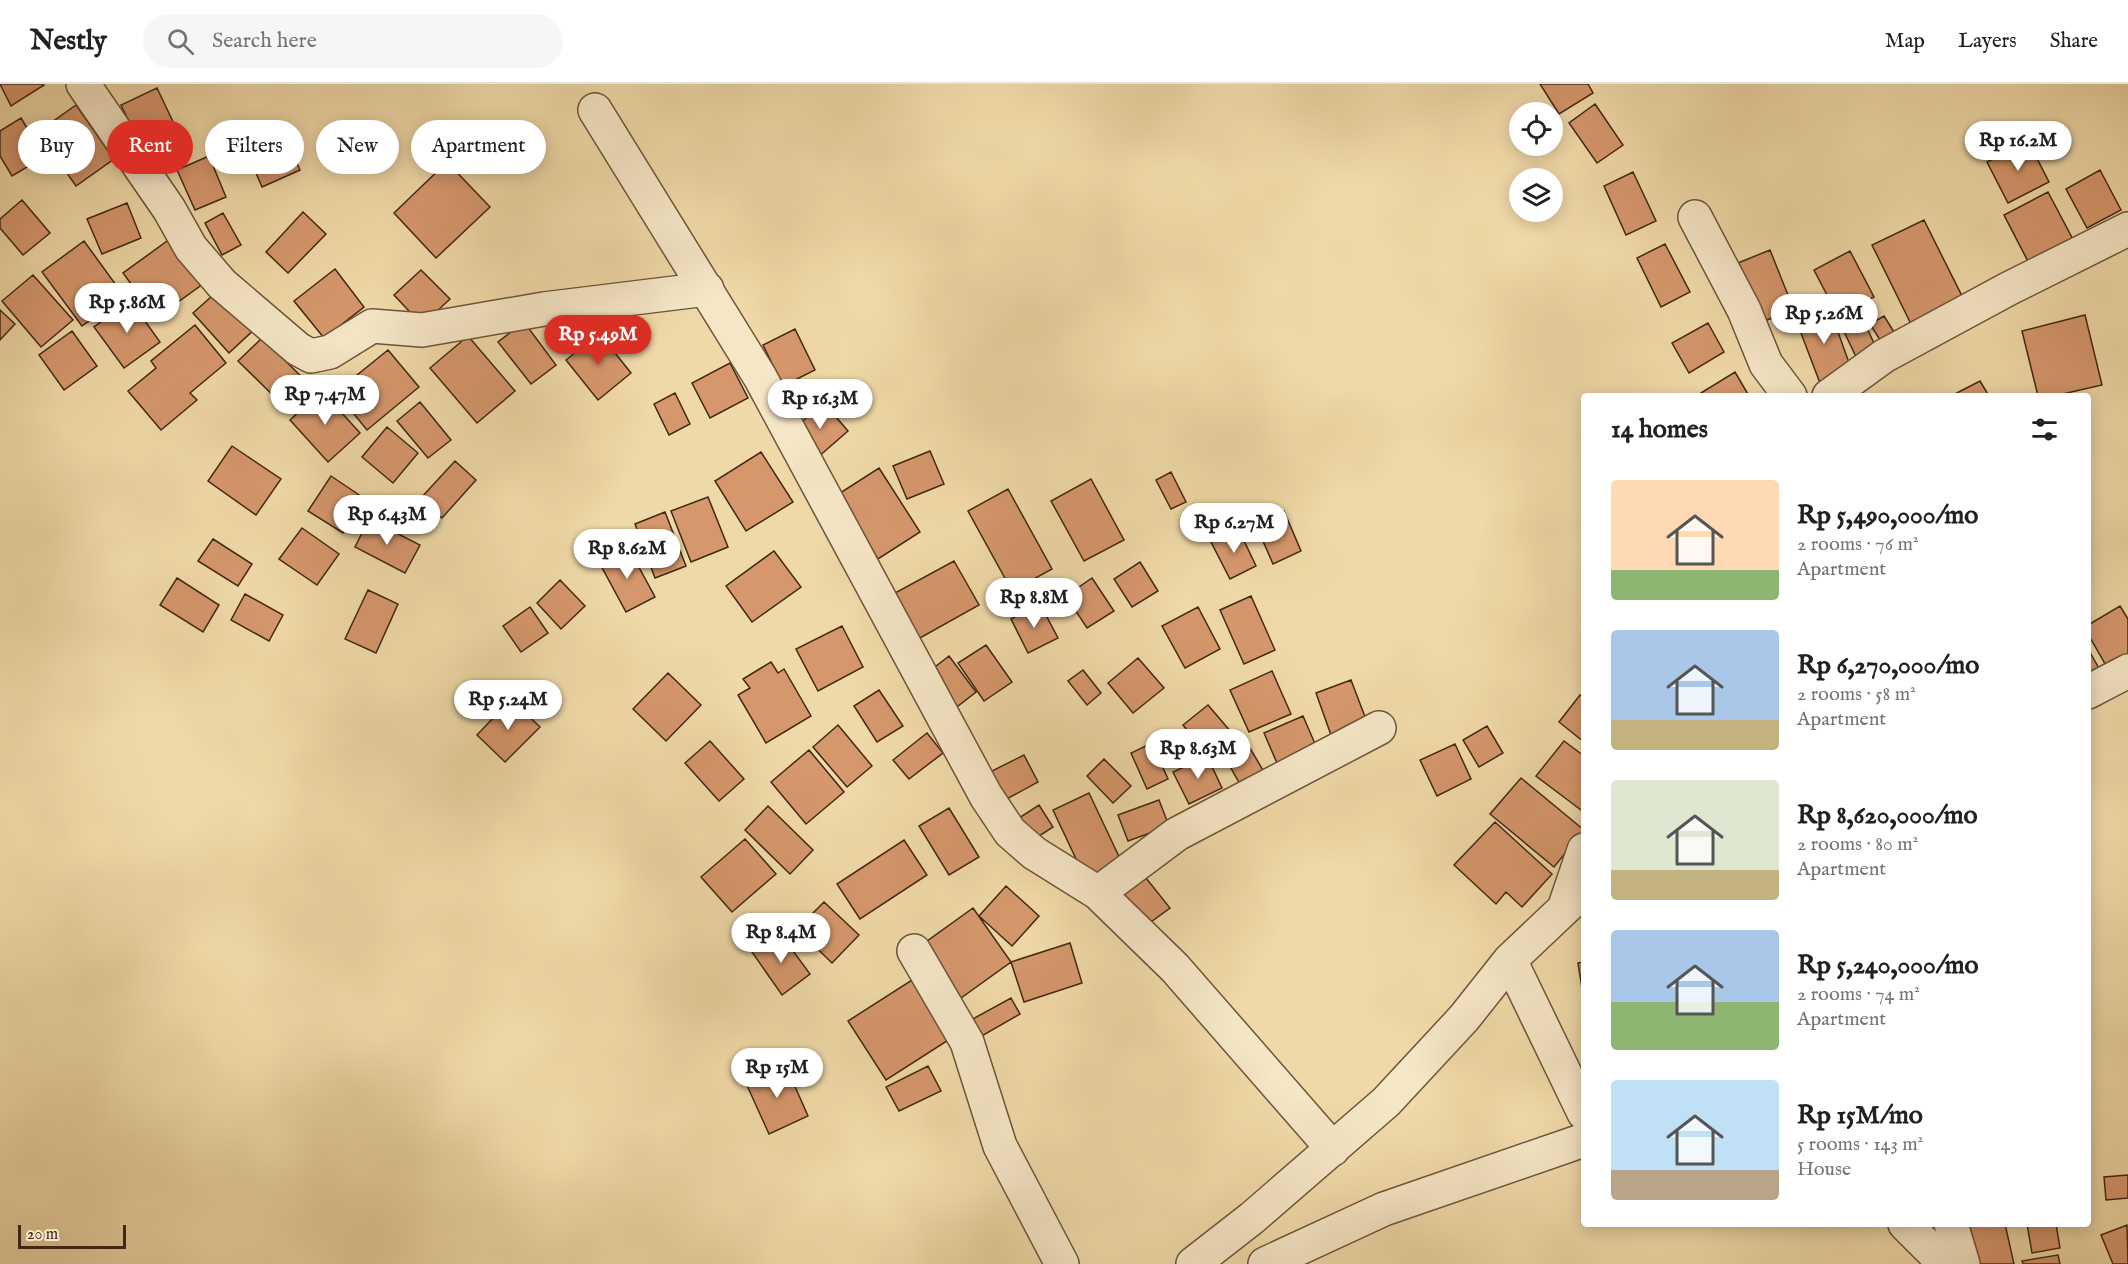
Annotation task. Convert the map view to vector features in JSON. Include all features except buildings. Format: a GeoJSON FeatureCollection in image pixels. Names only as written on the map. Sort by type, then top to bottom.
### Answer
{"type":"FeatureCollection","features":[{"type":"Feature","properties":{"kind":"street"},"geometry":{"type":"LineString","coordinates":[[83,84],[169,209],[191,248],[222,284],[298,349],[311,356],[330,352],[372,326],[422,330],[544,309],[707,289]]}},
{"type":"Feature","properties":{"kind":"street"},"geometry":{"type":"LineString","coordinates":[[595,110],[760,377],[986,796],[1011,832],[1034,853],[1098,893],[1174,968],[1333,1149]]}},
{"type":"Feature","properties":{"kind":"street"},"geometry":{"type":"LineString","coordinates":[[1695,217],[1744,310],[1766,364],[1788,393]]}},
{"type":"Feature","properties":{"kind":"street"},"geometry":{"type":"LineString","coordinates":[[1833,393],[1884,356],[2128,228]]}},
{"type":"Feature","properties":{"kind":"street"},"geometry":{"type":"LineString","coordinates":[[2091,690],[2128,671]]}},
{"type":"Feature","properties":{"kind":"street"},"geometry":{"type":"LineString","coordinates":[[1098,893],[1177,834],[1379,728]]}},
{"type":"Feature","properties":{"kind":"street"},"geometry":{"type":"LineString","coordinates":[[1193,1264],[1333,1149],[1386,1102],[1464,1018],[1510,960],[1575,898],[1581,866]]}},
{"type":"Feature","properties":{"kind":"street"},"geometry":{"type":"LineString","coordinates":[[914,951],[967,1042],[1000,1146],[1062,1264]]}},
{"type":"Feature","properties":{"kind":"street"},"geometry":{"type":"LineString","coordinates":[[1510,960],[1581,1107]]}},
{"type":"Feature","properties":{"kind":"street"},"geometry":{"type":"LineString","coordinates":[[1265,1264],[1384,1209],[1581,1141]]}},
{"type":"Feature","properties":{"kind":"street"},"geometry":{"type":"LineString","coordinates":[[1908,1227],[1945,1264]]}},
{"type":"Feature","properties":{"kind":"street"},"geometry":{"type":"LineString","coordinates":[[1952,1227],[1963,1264]]}}]}
